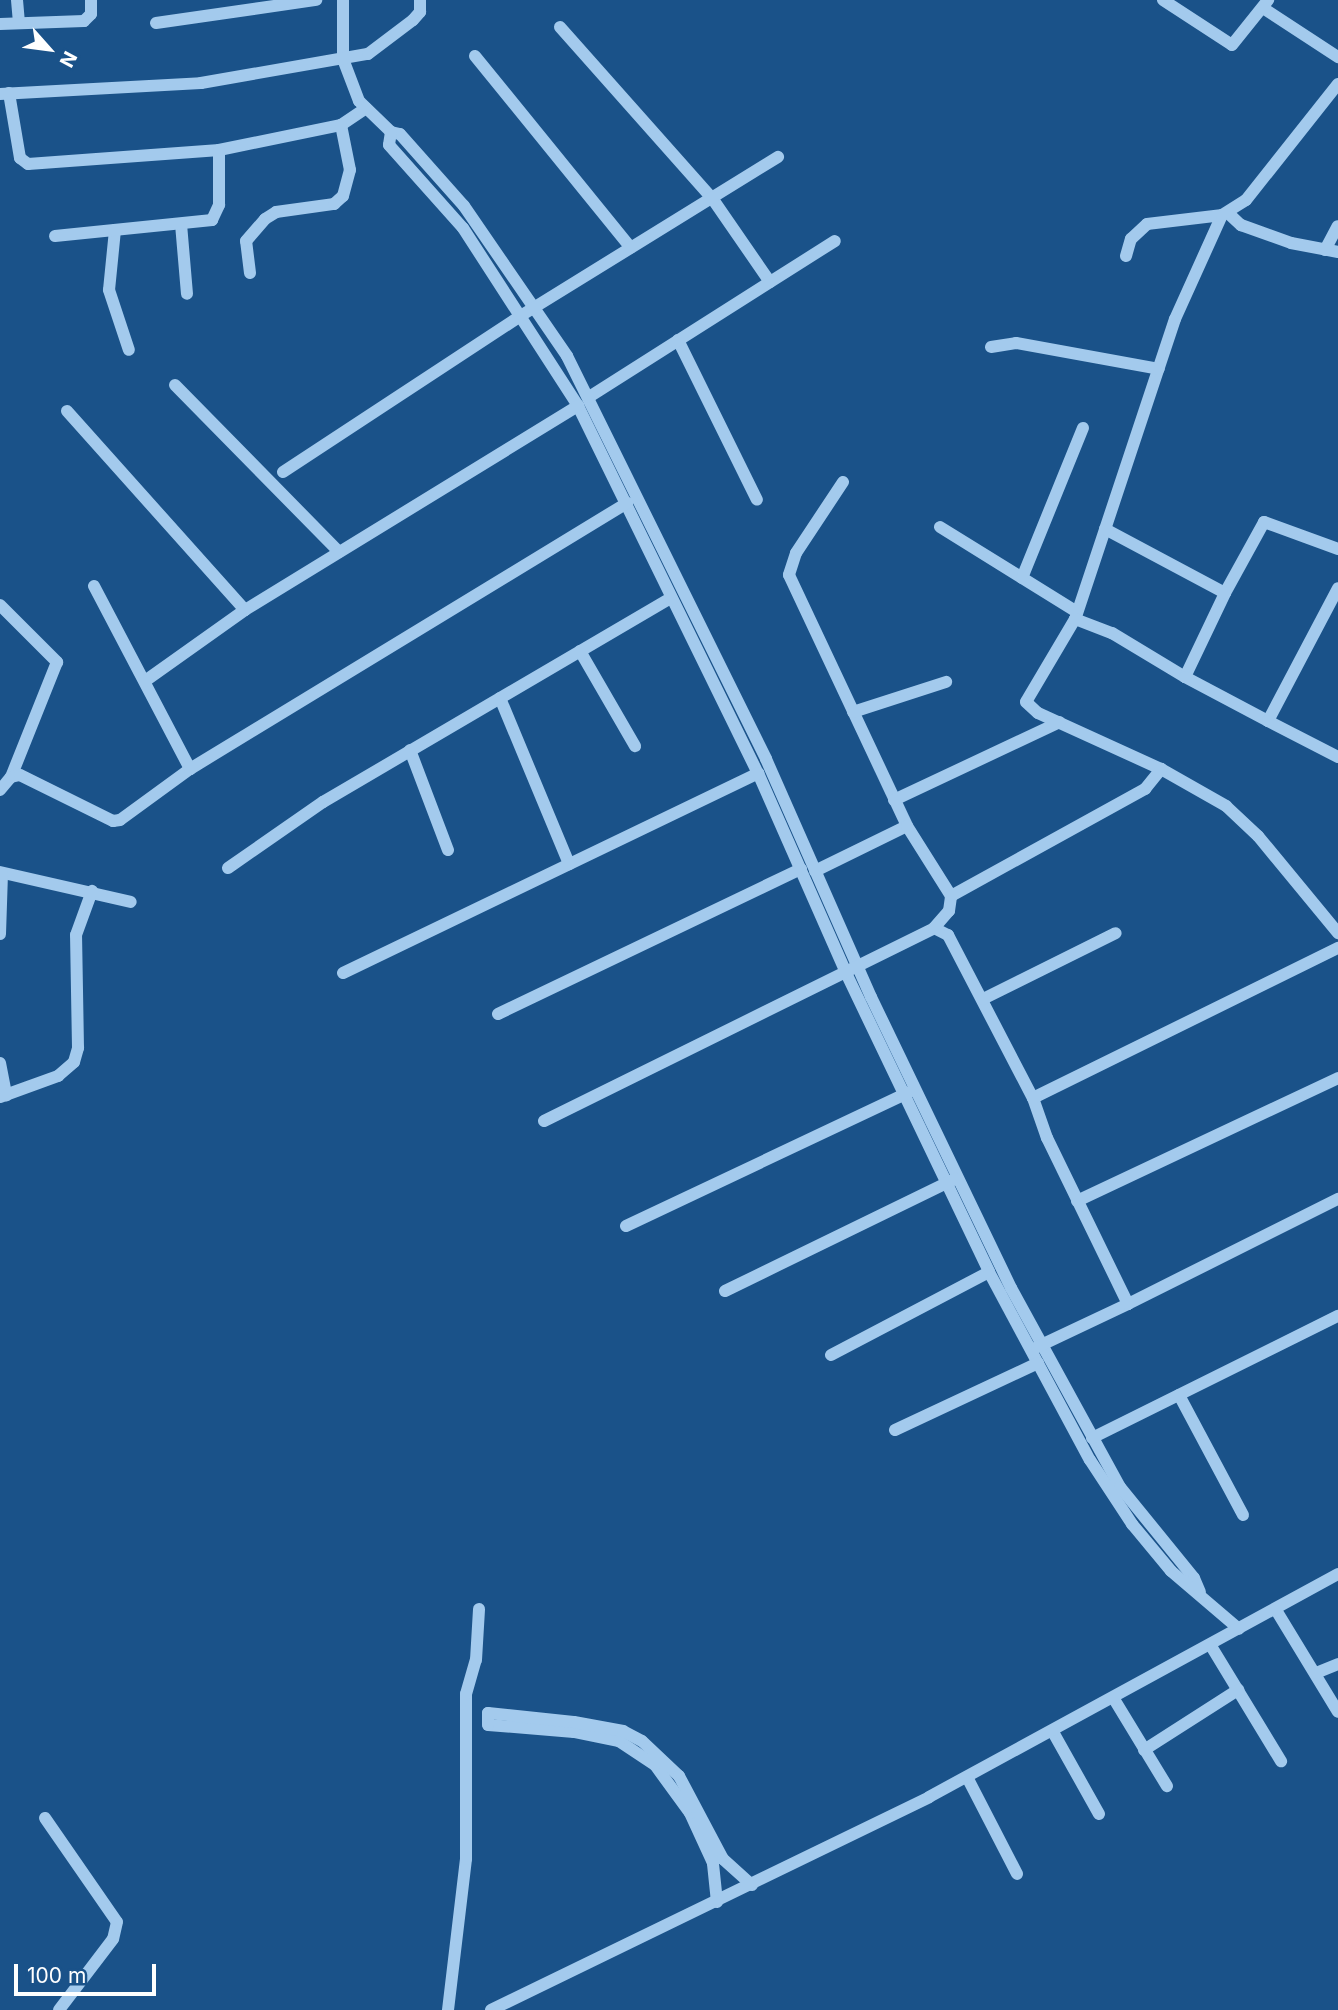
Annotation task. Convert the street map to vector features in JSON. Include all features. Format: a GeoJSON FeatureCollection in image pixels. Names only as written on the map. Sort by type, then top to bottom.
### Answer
{"type":"FeatureCollection","features":[{"type":"Feature","properties":{"kind":"street"},"geometry":{"type":"LineString","coordinates":[[17,0],[19,23]]}},
{"type":"Feature","properties":{"kind":"street"},"geometry":{"type":"LineString","coordinates":[[0,24],[83,20],[91,14],[91,0]]}},
{"type":"Feature","properties":{"kind":"street"},"geometry":{"type":"LineString","coordinates":[[156,23],[316,0]]}},
{"type":"Feature","properties":{"kind":"street"},"geometry":{"type":"LineString","coordinates":[[343,0],[343,59],[366,108],[391,132],[400,134],[475,220],[589,397],[627,503],[680,618],[1037,1348],[1038,1363],[1090,1460],[1132,1524],[1181,1581],[1200,1592],[1239,1629]]}},
{"type":"Feature","properties":{"kind":"street"},"geometry":{"type":"LineString","coordinates":[[366,108],[341,125],[219,150],[29,164],[20,158],[5,94],[201,83],[368,54],[420,12],[420,0]]}},
{"type":"Feature","properties":{"kind":"street"},"geometry":{"type":"LineString","coordinates":[[1163,0],[1232,45],[1266,4],[1338,57]]}},
{"type":"Feature","properties":{"kind":"street"},"geometry":{"type":"LineString","coordinates":[[560,27],[712,198],[770,282]]}},
{"type":"Feature","properties":{"kind":"street"},"geometry":{"type":"LineString","coordinates":[[475,56],[631,248]]}},
{"type":"Feature","properties":{"kind":"street"},"geometry":{"type":"LineString","coordinates":[[1126,256],[1132,239],[1147,224],[1225,214],[1246,200],[1338,84]]}},
{"type":"Feature","properties":{"kind":"street"},"geometry":{"type":"LineString","coordinates":[[250,273],[246,241],[265,219],[276,212],[334,204],[343,196],[350,170],[341,125]]}},
{"type":"Feature","properties":{"kind":"street"},"geometry":{"type":"LineString","coordinates":[[391,132],[389,145],[463,228],[609,451],[694,612],[815,871],[852,971]]}},
{"type":"Feature","properties":{"kind":"street"},"geometry":{"type":"LineString","coordinates":[[55,236],[212,220],[217,215],[219,150]]}},
{"type":"Feature","properties":{"kind":"street"},"geometry":{"type":"LineString","coordinates":[[283,472],[522,315],[778,157]]}},
{"type":"Feature","properties":{"kind":"street"},"geometry":{"type":"LineString","coordinates":[[1225,214],[1241,225],[1331,251],[1338,226]]}},
{"type":"Feature","properties":{"kind":"street"},"geometry":{"type":"LineString","coordinates":[[1225,214],[1175,319],[1076,616],[1026,696],[1030,707],[1161,769],[1235,814],[1338,933]]}},
{"type":"Feature","properties":{"kind":"street"},"geometry":{"type":"LineString","coordinates":[[463,228],[475,220]]}},
{"type":"Feature","properties":{"kind":"street"},"geometry":{"type":"LineString","coordinates":[[181,224],[187,294]]}},
{"type":"Feature","properties":{"kind":"street"},"geometry":{"type":"LineString","coordinates":[[115,230],[109,290],[129,350]]}},
{"type":"Feature","properties":{"kind":"street"},"geometry":{"type":"LineString","coordinates":[[589,397],[835,241]]}},
{"type":"Feature","properties":{"kind":"street"},"geometry":{"type":"LineString","coordinates":[[678,340],[757,500]]}},
{"type":"Feature","properties":{"kind":"street"},"geometry":{"type":"LineString","coordinates":[[991,347],[1016,343],[1160,369]]}},
{"type":"Feature","properties":{"kind":"street"},"geometry":{"type":"LineString","coordinates":[[175,385],[339,552]]}},
{"type":"Feature","properties":{"kind":"street"},"geometry":{"type":"LineString","coordinates":[[145,681],[244,610],[578,406]]}},
{"type":"Feature","properties":{"kind":"street"},"geometry":{"type":"LineString","coordinates":[[67,411],[244,610]]}},
{"type":"Feature","properties":{"kind":"street"},"geometry":{"type":"LineString","coordinates":[[1022,578],[1083,428]]}},
{"type":"Feature","properties":{"kind":"street"},"geometry":{"type":"LineString","coordinates":[[544,1121],[852,971],[934,928],[948,911],[951,895],[907,826],[789,575],[796,553],[844,482]]}},
{"type":"Feature","properties":{"kind":"street"},"geometry":{"type":"LineString","coordinates":[[11,776],[40,782],[113,821],[190,769],[627,503]]}},
{"type":"Feature","properties":{"kind":"street"},"geometry":{"type":"LineString","coordinates":[[1185,677],[1225,593],[1264,522],[1338,549]]}},
{"type":"Feature","properties":{"kind":"street"},"geometry":{"type":"LineString","coordinates":[[940,527],[1022,578],[1076,616],[1338,757]]}},
{"type":"Feature","properties":{"kind":"street"},"geometry":{"type":"LineString","coordinates":[[1105,529],[1225,593]]}},
{"type":"Feature","properties":{"kind":"street"},"geometry":{"type":"LineString","coordinates":[[93,586],[190,769]]}},
{"type":"Feature","properties":{"kind":"street"},"geometry":{"type":"LineString","coordinates":[[1268,721],[1338,588]]}},
{"type":"Feature","properties":{"kind":"street"},"geometry":{"type":"LineString","coordinates":[[228,869],[323,802],[671,598]]}},
{"type":"Feature","properties":{"kind":"street"},"geometry":{"type":"LineString","coordinates":[[0,605],[57,662],[11,776],[0,790]]}},
{"type":"Feature","properties":{"kind":"street"},"geometry":{"type":"LineString","coordinates":[[680,618],[694,612]]}},
{"type":"Feature","properties":{"kind":"street"},"geometry":{"type":"LineString","coordinates":[[580,651],[635,746]]}},
{"type":"Feature","properties":{"kind":"street"},"geometry":{"type":"LineString","coordinates":[[853,712],[946,682]]}},
{"type":"Feature","properties":{"kind":"street"},"geometry":{"type":"LineString","coordinates":[[500,698],[569,864]]}},
{"type":"Feature","properties":{"kind":"street"},"geometry":{"type":"LineString","coordinates":[[894,800],[1060,722]]}},
{"type":"Feature","properties":{"kind":"street"},"geometry":{"type":"LineString","coordinates":[[410,750],[448,850]]}},
{"type":"Feature","properties":{"kind":"street"},"geometry":{"type":"LineString","coordinates":[[951,895],[1144,789],[1161,769]]}},
{"type":"Feature","properties":{"kind":"street"},"geometry":{"type":"LineString","coordinates":[[343,972],[758,773]]}},
{"type":"Feature","properties":{"kind":"street"},"geometry":{"type":"LineString","coordinates":[[815,871],[907,826]]}},
{"type":"Feature","properties":{"kind":"street"},"geometry":{"type":"LineString","coordinates":[[498,1014],[801,869]]}},
{"type":"Feature","properties":{"kind":"street"},"geometry":{"type":"LineString","coordinates":[[0,934],[1,873],[92,891],[131,902]]}},
{"type":"Feature","properties":{"kind":"street"},"geometry":{"type":"LineString","coordinates":[[0,1063],[3,1096],[58,1076],[74,1062],[78,1048],[76,934],[92,891]]}},
{"type":"Feature","properties":{"kind":"street"},"geometry":{"type":"LineString","coordinates":[[934,928],[948,936],[983,999],[1033,1098],[1077,1201],[1128,1304]]}},
{"type":"Feature","properties":{"kind":"street"},"geometry":{"type":"LineString","coordinates":[[983,999],[1116,933]]}},
{"type":"Feature","properties":{"kind":"street"},"geometry":{"type":"LineString","coordinates":[[1033,1098],[1338,948]]}},
{"type":"Feature","properties":{"kind":"street"},"geometry":{"type":"LineString","coordinates":[[1077,1201],[1338,1079]]}},
{"type":"Feature","properties":{"kind":"street"},"geometry":{"type":"LineString","coordinates":[[626,1226],[910,1091]]}},
{"type":"Feature","properties":{"kind":"street"},"geometry":{"type":"LineString","coordinates":[[953,1180],[989,1272],[1141,1517],[1194,1578],[1200,1592]]}},
{"type":"Feature","properties":{"kind":"street"},"geometry":{"type":"LineString","coordinates":[[725,1291],[953,1180]]}},
{"type":"Feature","properties":{"kind":"street"},"geometry":{"type":"LineString","coordinates":[[1037,1348],[1338,1199]]}},
{"type":"Feature","properties":{"kind":"street"},"geometry":{"type":"LineString","coordinates":[[831,1355],[989,1272]]}},
{"type":"Feature","properties":{"kind":"street"},"geometry":{"type":"LineString","coordinates":[[1092,1438],[1338,1316]]}},
{"type":"Feature","properties":{"kind":"street"},"geometry":{"type":"LineString","coordinates":[[895,1430],[1038,1363]]}},
{"type":"Feature","properties":{"kind":"street"},"geometry":{"type":"LineString","coordinates":[[1179,1395],[1243,1515]]}},
{"type":"Feature","properties":{"kind":"street"},"geometry":{"type":"LineString","coordinates":[[491,2010],[752,1885],[967,1777],[1211,1646],[1338,1574]]}},
{"type":"Feature","properties":{"kind":"street"},"geometry":{"type":"LineString","coordinates":[[448,2010],[466,1859],[466,1694],[476,1660],[479,1609]]}},
{"type":"Feature","properties":{"kind":"street"},"geometry":{"type":"LineString","coordinates":[[1276,1610],[1338,1712]]}},
{"type":"Feature","properties":{"kind":"street"},"geometry":{"type":"LineString","coordinates":[[1211,1646],[1281,1761]]}},
{"type":"Feature","properties":{"kind":"street"},"geometry":{"type":"LineString","coordinates":[[1316,1673],[1338,1664]]}},
{"type":"Feature","properties":{"kind":"street"},"geometry":{"type":"LineString","coordinates":[[1144,1750],[1238,1690]]}},
{"type":"Feature","properties":{"kind":"street"},"geometry":{"type":"LineString","coordinates":[[1114,1699],[1167,1786]]}},
{"type":"Feature","properties":{"kind":"street"},"geometry":{"type":"LineString","coordinates":[[574,1727],[488,1725],[486,1719],[488,1713],[574,1727],[621,1736],[664,1758],[713,1863],[717,1902]]}},
{"type":"Feature","properties":{"kind":"street"},"geometry":{"type":"LineString","coordinates":[[1053,1732],[1099,1814]]}},
{"type":"Feature","properties":{"kind":"street"},"geometry":{"type":"LineString","coordinates":[[967,1777],[1017,1874]]}},
{"type":"Feature","properties":{"kind":"street"},"geometry":{"type":"LineString","coordinates":[[675,1779],[723,1859],[752,1885]]}},
{"type":"Feature","properties":{"kind":"street"},"geometry":{"type":"LineString","coordinates":[[46,1818],[117,1922],[113,1939],[59,2010]]}}]}
